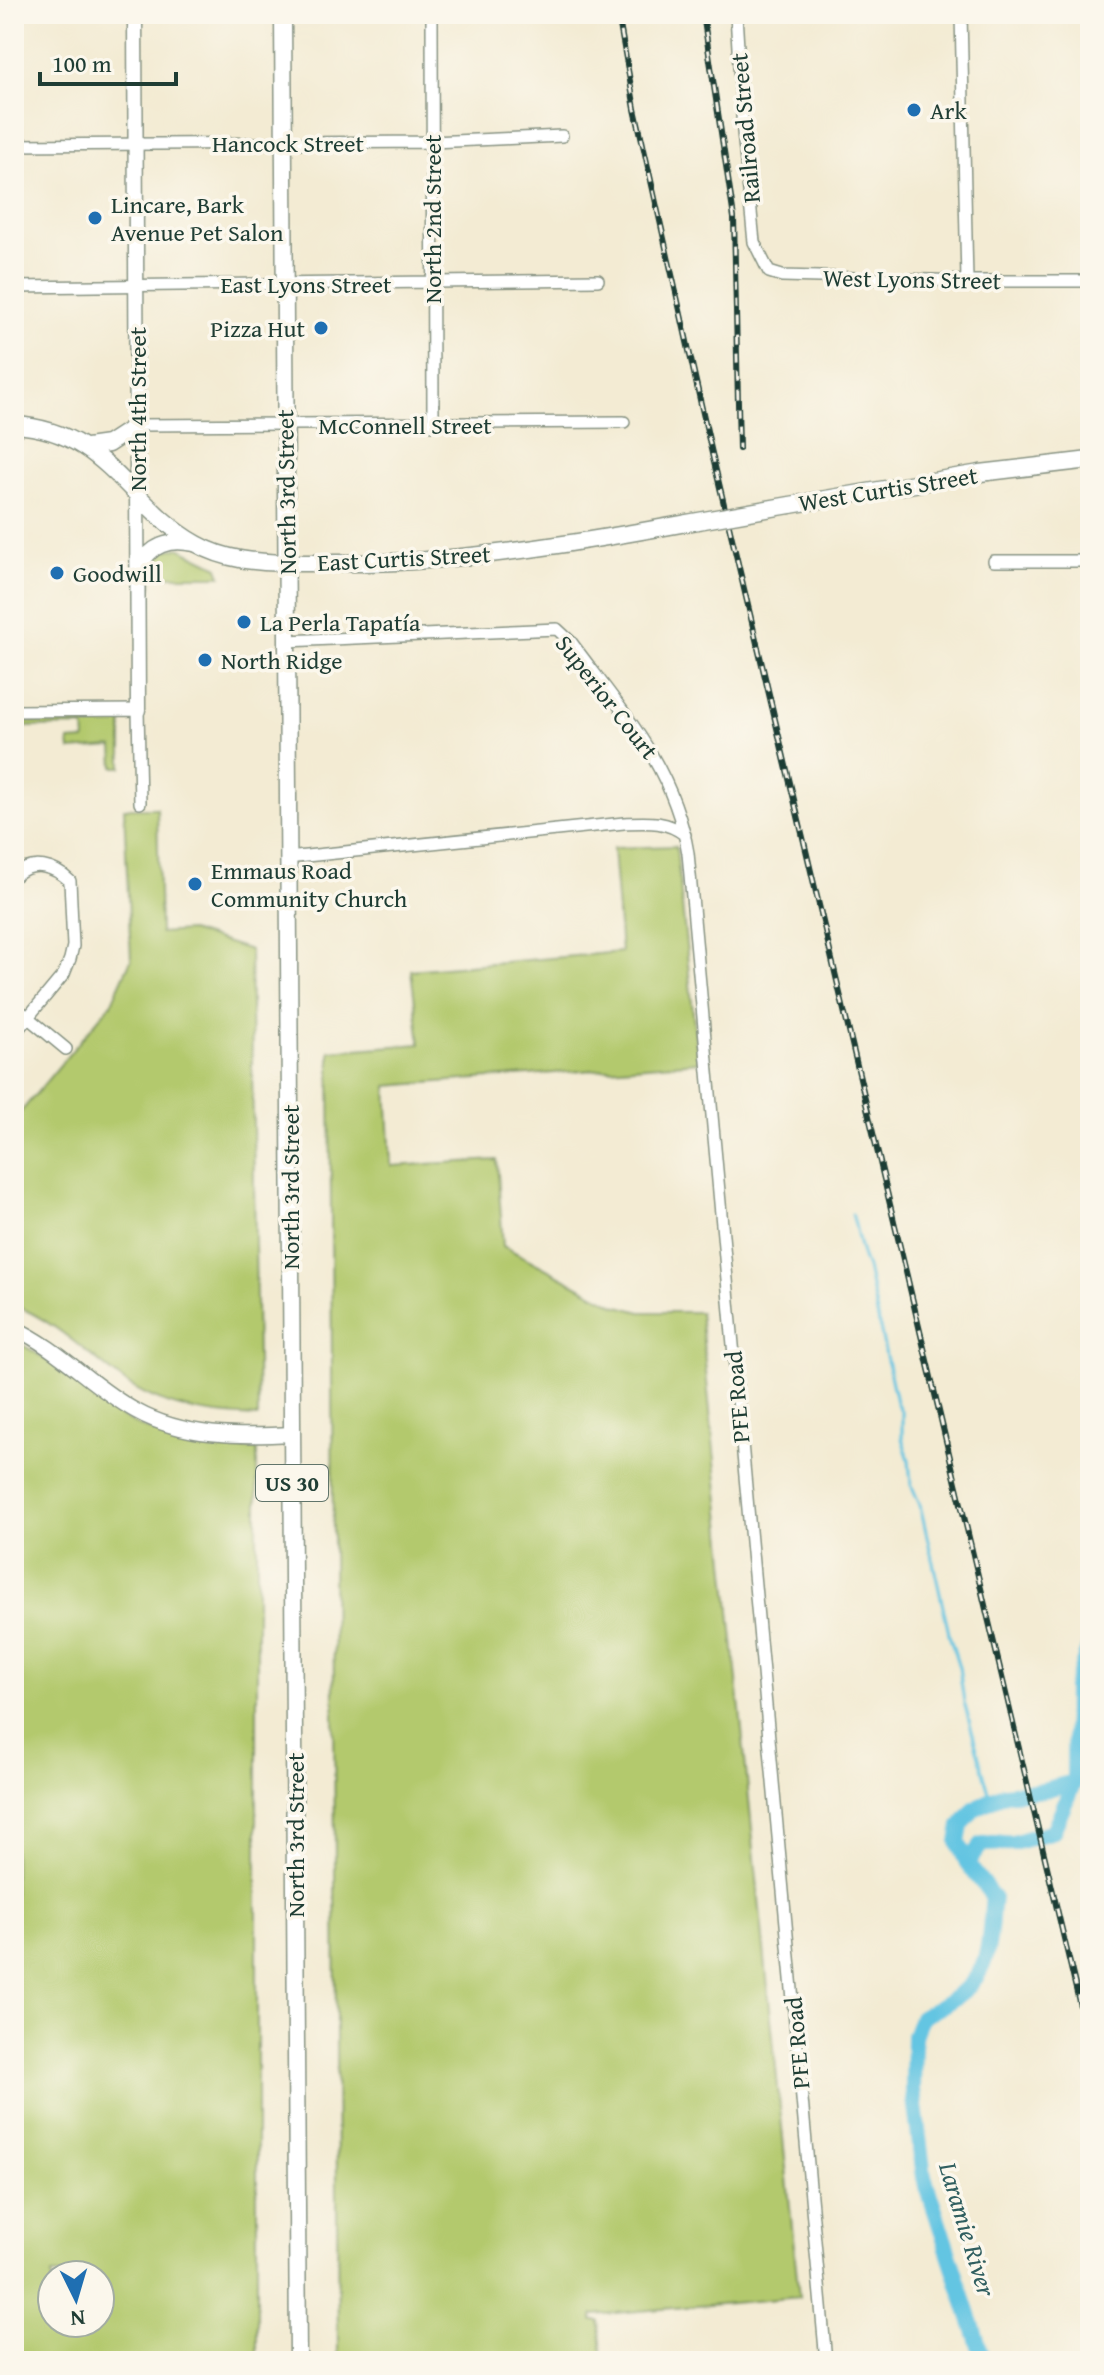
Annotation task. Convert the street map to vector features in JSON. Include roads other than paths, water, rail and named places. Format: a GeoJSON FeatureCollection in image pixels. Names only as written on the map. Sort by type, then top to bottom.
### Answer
{"type":"FeatureCollection","features":[{"type":"Feature","properties":{"kind":"main road","name":"North 3rd Street"},"geometry":{"type":"LineString","coordinates":[[283,14],[298,2361]]}},
{"type":"Feature","properties":{"kind":"main road"},"geometry":{"type":"LineString","coordinates":[[14,425],[56,432],[87,447],[108,444],[137,425]]}},
{"type":"Feature","properties":{"kind":"main road","name":"East Curtis Street"},"geometry":{"type":"LineString","coordinates":[[87,447],[180,534],[199,545],[241,560],[369,563],[485,555],[552,547],[687,523]]}},
{"type":"Feature","properties":{"kind":"main road","name":"West Curtis Street"},"geometry":{"type":"LineString","coordinates":[[687,523],[980,473],[1090,460]]}},
{"type":"Feature","properties":{"kind":"street","name":"North 4th Street"},"geometry":{"type":"LineString","coordinates":[[135,14],[140,803]]}},
{"type":"Feature","properties":{"kind":"street","name":"North 2nd Street"},"geometry":{"type":"LineString","coordinates":[[432,14],[433,425]]}},
{"type":"Feature","properties":{"kind":"street","name":"Railroad Street"},"geometry":{"type":"LineString","coordinates":[[736,14],[754,242]]}},
{"type":"Feature","properties":{"kind":"street"},"geometry":{"type":"LineString","coordinates":[[961,14],[967,281]]}},
{"type":"Feature","properties":{"kind":"street","name":"Hancock Street"},"geometry":{"type":"LineString","coordinates":[[14,145],[432,142],[562,136]]}},
{"type":"Feature","properties":{"kind":"street","name":"West Lyons Street"},"geometry":{"type":"LineString","coordinates":[[754,242],[769,272],[782,276],[1090,281]]}},
{"type":"Feature","properties":{"kind":"street","name":"East Lyons Street"},"geometry":{"type":"LineString","coordinates":[[14,287],[598,280]]}},
{"type":"Feature","properties":{"kind":"street","name":"McConnell Street"},"geometry":{"type":"LineString","coordinates":[[137,425],[624,422]]}},
{"type":"Feature","properties":{"kind":"street"},"geometry":{"type":"LineString","coordinates":[[138,572],[149,552],[165,543],[199,545]]}},
{"type":"Feature","properties":{"kind":"street"},"geometry":{"type":"LineString","coordinates":[[994,561],[1090,561]]}},
{"type":"Feature","properties":{"kind":"street","name":"Superior Court"},"geometry":{"type":"LineString","coordinates":[[287,641],[557,629],[571,642],[656,759],[678,808],[686,836]]}},
{"type":"Feature","properties":{"kind":"street"},"geometry":{"type":"LineString","coordinates":[[14,711],[138,710]]}},
{"type":"Feature","properties":{"kind":"street"},"geometry":{"type":"LineString","coordinates":[[287,858],[624,823],[658,822],[686,836]]}},
{"type":"Feature","properties":{"kind":"street","name":"PFE Road"},"geometry":{"type":"LineString","coordinates":[[686,836],[826,2361]]}},
{"type":"Feature","properties":{"kind":"street"},"geometry":{"type":"LineString","coordinates":[[14,1034],[64,974],[73,946],[70,881],[56,869],[35,866],[24,868],[16,875]]}},
{"type":"Feature","properties":{"kind":"street"},"geometry":{"type":"LineString","coordinates":[[14,1006],[66,1049]]}},
{"type":"Feature","properties":{"kind":"street"},"geometry":{"type":"LineString","coordinates":[[14,1328],[40,1341],[136,1411],[164,1423],[228,1435],[292,1434]]}},
{"type":"Feature","properties":{"kind":"waterway"},"geometry":{"type":"LineString","coordinates":[[852,1214],[896,1402],[902,1413],[902,1438],[909,1460],[911,1484],[920,1505],[959,1667],[964,1702],[991,1800]]}},
{"type":"Feature","properties":{"kind":"waterway","name":"Laramie River"},"geometry":{"type":"LineString","coordinates":[[984,2361],[924,2177],[913,2090],[914,2036],[921,2017],[962,1992],[975,1979],[984,1963],[993,1897],[967,1863],[982,1844],[1013,1843],[1053,1831],[1074,1782],[1075,1688],[1090,1643]]}},
{"type":"Feature","properties":{"kind":"waterway","name":"Laramie River"},"geometry":{"type":"LineString","coordinates":[[967,1863],[958,1842],[961,1826],[974,1809],[1004,1794],[1043,1790],[1074,1782]]}},
{"type":"Feature","properties":{"kind":"railway"},"geometry":{"type":"LineString","coordinates":[[618,14],[635,109],[713,458],[1090,2048]]}},
{"type":"Feature","properties":{"kind":"railway"},"geometry":{"type":"LineString","coordinates":[[703,14],[734,218],[739,449]]}},
{"type":"Feature","properties":{"kind":"place","name":"Ark"},"geometry":{"type":"Point","coordinates":[914,110]}},
{"type":"Feature","properties":{"kind":"place","name":"Lincare, Bark Avenue Pet Salon"},"geometry":{"type":"Point","coordinates":[95,218]}},
{"type":"Feature","properties":{"kind":"place","name":"Pizza Hut"},"geometry":{"type":"Point","coordinates":[321,328]}},
{"type":"Feature","properties":{"kind":"place","name":"Goodwill"},"geometry":{"type":"Point","coordinates":[57,573]}},
{"type":"Feature","properties":{"kind":"place","name":"La Perla Tapatía"},"geometry":{"type":"Point","coordinates":[244,622]}},
{"type":"Feature","properties":{"kind":"place","name":"North Ridge"},"geometry":{"type":"Point","coordinates":[205,660]}},
{"type":"Feature","properties":{"kind":"place","name":"Emmaus Road Community Church"},"geometry":{"type":"Point","coordinates":[195,884]}}]}
